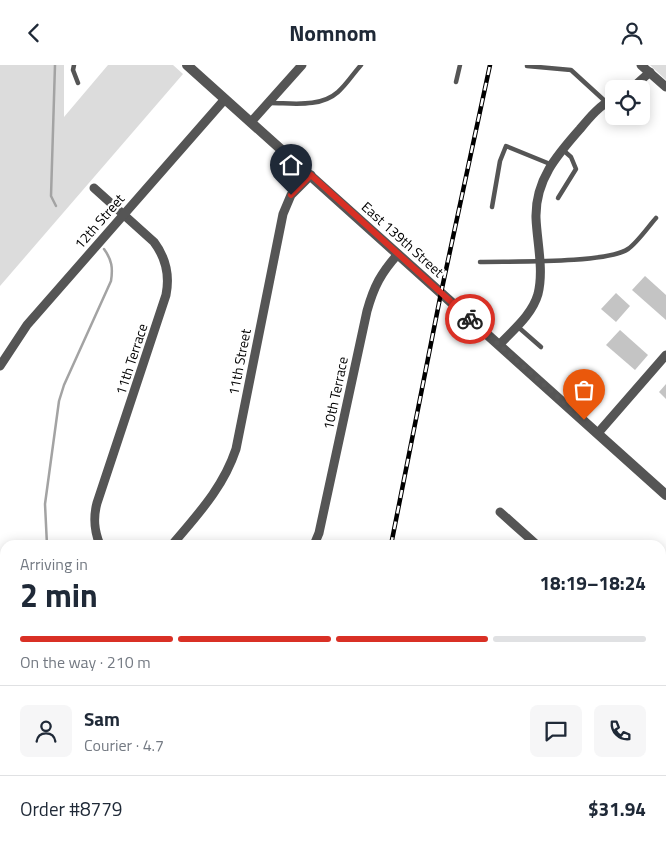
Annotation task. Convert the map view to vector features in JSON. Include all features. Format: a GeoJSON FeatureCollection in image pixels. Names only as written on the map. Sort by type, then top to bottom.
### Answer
{"type":"FeatureCollection","features":[{"type":"Feature","properties":{"kind":"street","name":"East 139th Street"},"geometry":{"type":"LineString","coordinates":[[187,65],[666,495]]}},
{"type":"Feature","properties":{"kind":"street"},"geometry":{"type":"LineString","coordinates":[[251,122],[302,65]]}},
{"type":"Feature","properties":{"kind":"street"},"geometry":{"type":"LineString","coordinates":[[641,65],[666,87]]}},
{"type":"Feature","properties":{"kind":"street"},"geometry":{"type":"LineString","coordinates":[[641,80],[650,72]]}},
{"type":"Feature","properties":{"kind":"street","name":"12th Street"},"geometry":{"type":"LineString","coordinates":[[0,366],[27,325],[224,99]]}},
{"type":"Feature","properties":{"kind":"street"},"geometry":{"type":"LineString","coordinates":[[499,345],[525,319],[538,294],[540,261],[536,217],[539,189],[550,164],[594,113],[605,104]]}},
{"type":"Feature","properties":{"kind":"street","name":"11th Street"},"geometry":{"type":"LineString","coordinates":[[176,540],[211,498],[222,481],[236,449],[283,214],[291,195],[311,175]]}},
{"type":"Feature","properties":{"kind":"street","name":"11th Terrace"},"geometry":{"type":"LineString","coordinates":[[94,188],[154,241],[161,251],[169,281],[97,503],[94,514],[95,531],[98,540]]}},
{"type":"Feature","properties":{"kind":"street","name":"10th Terrace"},"geometry":{"type":"LineString","coordinates":[[316,540],[372,291],[383,271],[398,254]]}},
{"type":"Feature","properties":{"kind":"street"},"geometry":{"type":"LineString","coordinates":[[598,433],[666,355]]}},
{"type":"Feature","properties":{"kind":"street"},"geometry":{"type":"LineString","coordinates":[[500,511],[532,540]]}},
{"type":"Feature","properties":{"kind":"lane"},"geometry":{"type":"LineString","coordinates":[[74,65],[73,70],[78,83]]}},
{"type":"Feature","properties":{"kind":"lane"},"geometry":{"type":"LineString","coordinates":[[269,103],[307,104],[326,101],[338,92],[361,65]]}},
{"type":"Feature","properties":{"kind":"lane"},"geometry":{"type":"LineString","coordinates":[[456,82],[460,65]]}},
{"type":"Feature","properties":{"kind":"lane"},"geometry":{"type":"LineString","coordinates":[[527,66],[571,70],[605,96]]}},
{"type":"Feature","properties":{"kind":"lane"},"geometry":{"type":"LineString","coordinates":[[492,207],[500,161],[506,146],[550,164]]}},
{"type":"Feature","properties":{"kind":"lane"},"geometry":{"type":"LineString","coordinates":[[558,198],[576,169],[570,157],[563,149]]}},
{"type":"Feature","properties":{"kind":"lane"},"geometry":{"type":"LineString","coordinates":[[480,261],[540,261],[613,255],[628,249],[656,218]]}},
{"type":"Feature","properties":{"kind":"lane"},"geometry":{"type":"LineString","coordinates":[[517,326],[541,347]]}},
{"type":"Feature","properties":{"kind":"shaded area"},"geometry":{"type":"Polygon","coordinates":[[[0,65],[64,65],[64,117],[108,65],[173,65],[183,74],[0,286],[0,65]]]}},
{"type":"Feature","properties":{"kind":"shaded area"},"geometry":{"type":"Polygon","coordinates":[[[650,65],[666,65],[666,80],[650,65]]]}},
{"type":"Feature","properties":{"kind":"building"},"geometry":{"type":"Polygon","coordinates":[[[645,276],[666,295],[666,320],[632,290],[645,276]]]}},
{"type":"Feature","properties":{"kind":"building"},"geometry":{"type":"Polygon","coordinates":[[[616,293],[630,306],[616,322],[601,309],[616,293]]]}},
{"type":"Feature","properties":{"kind":"building"},"geometry":{"type":"Polygon","coordinates":[[[620,330],[648,355],[635,370],[606,345],[620,330]]]}},
{"type":"Feature","properties":{"kind":"building"},"geometry":{"type":"Polygon","coordinates":[[[666,384],[666,399],[659,392],[666,384]]]}},
{"type":"Feature","properties":{"kind":"waterway"},"geometry":{"type":"LineString","coordinates":[[55,65],[51,196],[56,206]]}},
{"type":"Feature","properties":{"kind":"waterway"},"geometry":{"type":"LineString","coordinates":[[47,540],[45,504],[59,401],[64,385],[111,281],[111,264],[104,249]]}},
{"type":"Feature","properties":{"kind":"railway"},"geometry":{"type":"LineString","coordinates":[[392,540],[441,293],[490,65]]}},
{"type":"Feature","properties":{"kind":"way so far"},"geometry":{"type":"LineString","coordinates":[[470,319],[584,420]]}},
{"type":"Feature","properties":{"kind":"route"},"geometry":{"type":"LineString","coordinates":[[291,195],[311,175],[470,319]]}}]}
